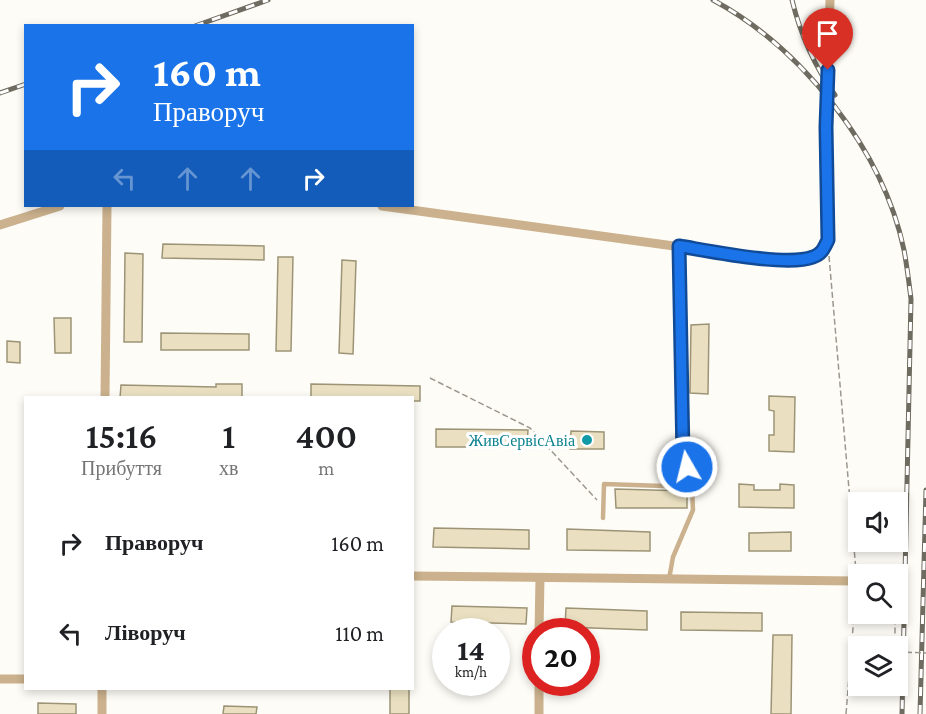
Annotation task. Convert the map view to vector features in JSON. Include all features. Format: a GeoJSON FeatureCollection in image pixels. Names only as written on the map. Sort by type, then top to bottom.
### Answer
{"type":"FeatureCollection","features":[{"type":"Feature","properties":{"kind":"street"},"geometry":{"type":"LineString","coordinates":[[389,207],[776,260],[813,257],[823,251],[828,240],[826,127],[830,0]]}},
{"type":"Feature","properties":{"kind":"street"},"geometry":{"type":"LineString","coordinates":[[0,225],[57,207]]}},
{"type":"Feature","properties":{"kind":"street"},"geometry":{"type":"LineString","coordinates":[[105,396],[107,207]]}},
{"type":"Feature","properties":{"kind":"street"},"geometry":{"type":"LineString","coordinates":[[414,576],[848,581]]}},
{"type":"Feature","properties":{"kind":"street"},"geometry":{"type":"LineString","coordinates":[[539,618],[540,578]]}},
{"type":"Feature","properties":{"kind":"street"},"geometry":{"type":"LineString","coordinates":[[0,679],[24,679]]}},
{"type":"Feature","properties":{"kind":"street"},"geometry":{"type":"LineString","coordinates":[[102,690],[102,714]]}},
{"type":"Feature","properties":{"kind":"street"},"geometry":{"type":"LineString","coordinates":[[539,696],[539,714]]}},
{"type":"Feature","properties":{"kind":"lane"},"geometry":{"type":"LineString","coordinates":[[669,579],[673,557],[693,510],[692,487],[683,455],[679,246]]}},
{"type":"Feature","properties":{"kind":"lane"},"geometry":{"type":"LineString","coordinates":[[603,518],[604,484],[692,487]]}},
{"type":"Feature","properties":{"kind":"path"},"geometry":{"type":"LineString","coordinates":[[828,240],[856,564]]}},
{"type":"Feature","properties":{"kind":"path"},"geometry":{"type":"LineString","coordinates":[[430,378],[530,428],[604,507]]}},
{"type":"Feature","properties":{"kind":"path"},"geometry":{"type":"LineString","coordinates":[[846,714],[855,624]]}},
{"type":"Feature","properties":{"kind":"path"},"geometry":{"type":"LineString","coordinates":[[908,652],[926,653]]}},
{"type":"Feature","properties":{"kind":"building"},"geometry":{"type":"Polygon","coordinates":[[[163,244],[264,246],[264,260],[162,258],[163,244]]]}},
{"type":"Feature","properties":{"kind":"building"},"geometry":{"type":"Polygon","coordinates":[[[125,253],[143,254],[142,342],[124,342],[125,253]]]}},
{"type":"Feature","properties":{"kind":"building"},"geometry":{"type":"Polygon","coordinates":[[[278,257],[293,257],[291,351],[276,351],[278,257]]]}},
{"type":"Feature","properties":{"kind":"building"},"geometry":{"type":"Polygon","coordinates":[[[342,260],[356,261],[353,354],[339,353],[342,260]]]}},
{"type":"Feature","properties":{"kind":"building"},"geometry":{"type":"Polygon","coordinates":[[[54,318],[71,318],[71,353],[55,353],[54,318]]]}},
{"type":"Feature","properties":{"kind":"building"},"geometry":{"type":"Polygon","coordinates":[[[709,324],[708,394],[690,393],[691,325],[709,324]]]}},
{"type":"Feature","properties":{"kind":"building"},"geometry":{"type":"Polygon","coordinates":[[[161,333],[249,334],[249,350],[161,350],[161,333]]]}},
{"type":"Feature","properties":{"kind":"building"},"geometry":{"type":"Polygon","coordinates":[[[7,341],[20,342],[20,363],[7,362],[7,341]]]}},
{"type":"Feature","properties":{"kind":"building"},"geometry":{"type":"Polygon","coordinates":[[[216,384],[242,384],[242,396],[120,396],[121,385],[216,387],[216,384]]]}},
{"type":"Feature","properties":{"kind":"building"},"geometry":{"type":"Polygon","coordinates":[[[311,384],[420,386],[420,401],[414,401],[414,396],[311,396],[311,384]]]}},
{"type":"Feature","properties":{"kind":"building"},"geometry":{"type":"Polygon","coordinates":[[[769,396],[795,397],[794,452],[769,451],[769,435],[774,435],[774,411],[769,410],[769,396]]]}},
{"type":"Feature","properties":{"kind":"building"},"geometry":{"type":"Polygon","coordinates":[[[436,429],[528,430],[527,447],[436,447],[436,429]]]}},
{"type":"Feature","properties":{"kind":"building","name":"ЖивСервісАвіа"},"geometry":{"type":"Polygon","coordinates":[[[571,431],[604,432],[604,449],[570,449],[571,431]]]}},
{"type":"Feature","properties":{"kind":"building"},"geometry":{"type":"Polygon","coordinates":[[[739,484],[754,485],[754,490],[780,490],[780,484],[794,485],[794,508],[739,507],[739,484]]]}},
{"type":"Feature","properties":{"kind":"building"},"geometry":{"type":"Polygon","coordinates":[[[615,489],[687,491],[687,508],[616,508],[615,489]]]}},
{"type":"Feature","properties":{"kind":"building"},"geometry":{"type":"Polygon","coordinates":[[[434,528],[529,530],[529,549],[433,547],[434,528]]]}},
{"type":"Feature","properties":{"kind":"building"},"geometry":{"type":"Polygon","coordinates":[[[567,529],[650,532],[650,551],[567,550],[567,529]]]}},
{"type":"Feature","properties":{"kind":"building"},"geometry":{"type":"Polygon","coordinates":[[[791,532],[791,551],[749,551],[749,533],[791,532]]]}},
{"type":"Feature","properties":{"kind":"building"},"geometry":{"type":"Polygon","coordinates":[[[452,606],[527,608],[526,618],[522,618],[522,624],[510,624],[510,618],[451,618],[452,606]]]}},
{"type":"Feature","properties":{"kind":"building"},"geometry":{"type":"Polygon","coordinates":[[[566,608],[647,611],[647,630],[600,628],[600,618],[565,618],[566,608]]]}},
{"type":"Feature","properties":{"kind":"building"},"geometry":{"type":"Polygon","coordinates":[[[681,612],[762,613],[762,631],[681,630],[681,612]]]}},
{"type":"Feature","properties":{"kind":"building"},"geometry":{"type":"Polygon","coordinates":[[[773,635],[792,635],[791,714],[771,714],[773,635]]]}},
{"type":"Feature","properties":{"kind":"building"},"geometry":{"type":"Polygon","coordinates":[[[390,690],[409,690],[409,714],[390,714],[390,690]]]}},
{"type":"Feature","properties":{"kind":"building"},"geometry":{"type":"Polygon","coordinates":[[[38,703],[76,704],[76,714],[38,714],[38,703]]]}},
{"type":"Feature","properties":{"kind":"building"},"geometry":{"type":"Polygon","coordinates":[[[224,706],[257,707],[256,714],[223,714],[224,706]]]}},
{"type":"Feature","properties":{"kind":"railway"},"geometry":{"type":"LineString","coordinates":[[201,24],[268,0]]}},
{"type":"Feature","properties":{"kind":"railway"},"geometry":{"type":"LineString","coordinates":[[713,0],[746,20],[777,45],[807,74],[834,106],[858,140],[878,176],[893,213],[904,250],[911,299],[902,714]]}},
{"type":"Feature","properties":{"kind":"railway"},"geometry":{"type":"LineString","coordinates":[[792,0],[809,49],[835,95]]}},
{"type":"Feature","properties":{"kind":"railway"},"geometry":{"type":"LineString","coordinates":[[0,93],[24,85]]}},
{"type":"Feature","properties":{"kind":"railway"},"geometry":{"type":"LineString","coordinates":[[920,714],[926,490]]}},
{"type":"Feature","properties":{"kind":"place","name":"ЖивСервісАвіа"},"geometry":{"type":"Point","coordinates":[587,440]}},
{"type":"Feature","properties":{"kind":"route"},"geometry":{"type":"LineString","coordinates":[[687,467],[683,455],[679,246],[776,260],[813,257],[823,251],[828,240],[826,127],[828,70]]}}]}
